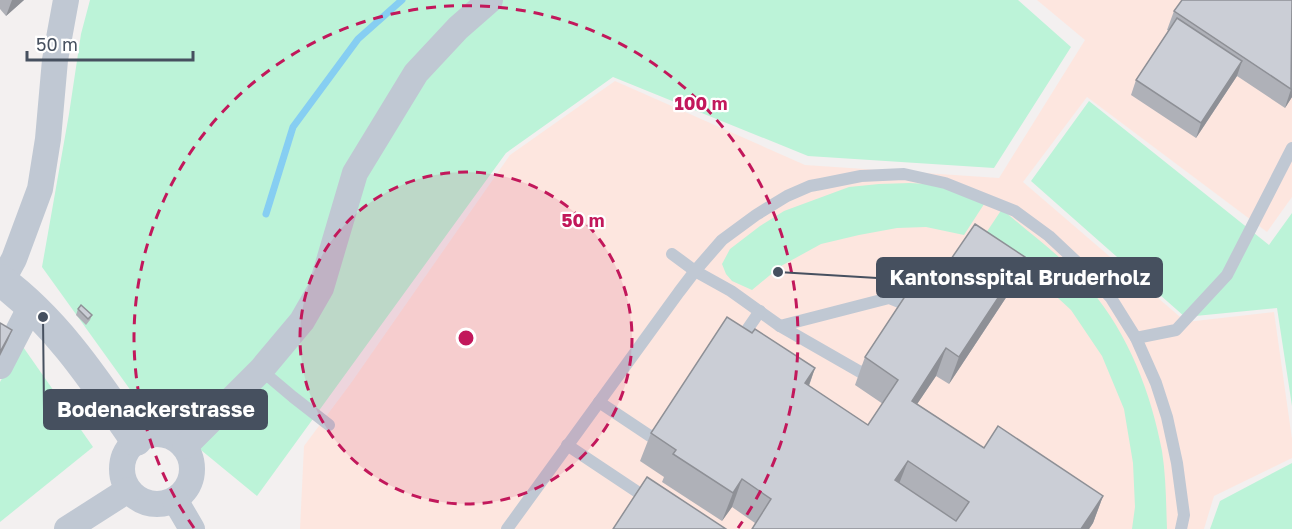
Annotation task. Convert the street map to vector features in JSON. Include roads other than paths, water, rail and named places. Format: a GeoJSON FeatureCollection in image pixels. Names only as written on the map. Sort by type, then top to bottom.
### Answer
{"type":"FeatureCollection","features":[{"type":"Feature","properties":{"kind":"street"},"geometry":{"type":"LineString","coordinates":[[66,0],[55,60],[48,139],[40,189],[14,259],[1,280],[43,317],[73,352],[136,440]]}},
{"type":"Feature","properties":{"kind":"street"},"geometry":{"type":"LineString","coordinates":[[185,446],[261,370],[302,321],[321,288],[355,173],[416,73],[458,28],[490,0]]}},
{"type":"Feature","properties":{"kind":"street"},"geometry":{"type":"LineString","coordinates":[[0,366],[31,306]]}},
{"type":"Feature","properties":{"kind":"street"},"geometry":{"type":"LineString","coordinates":[[157,434],[177,439],[185,446],[191,457],[193,469],[190,482],[184,492],[175,500],[165,504],[154,505],[135,498],[123,480],[121,469],[128,448],[136,440],[146,435],[157,434]]}},
{"type":"Feature","properties":{"kind":"street"},"geometry":{"type":"LineString","coordinates":[[67,529],[128,490]]}},
{"type":"Feature","properties":{"kind":"street"},"geometry":{"type":"LineString","coordinates":[[175,500],[192,529]]}},
{"type":"Feature","properties":{"kind":"lane"},"geometry":{"type":"LineString","coordinates":[[1136,338],[1176,330],[1227,275],[1292,148]]}},
{"type":"Feature","properties":{"kind":"lane"},"geometry":{"type":"LineString","coordinates":[[507,529],[695,271],[722,240],[756,215],[787,196],[810,186],[861,176],[904,174],[945,183],[1015,211],[1049,236],[1111,298],[1136,338],[1156,383],[1167,417],[1177,463],[1184,515],[1181,529]]}},
{"type":"Feature","properties":{"kind":"lane"},"geometry":{"type":"LineString","coordinates":[[672,254],[695,271],[731,291],[780,326],[862,373],[878,357]]}},
{"type":"Feature","properties":{"kind":"lane"},"geometry":{"type":"LineString","coordinates":[[780,326],[889,298],[925,309],[918,317]]}},
{"type":"Feature","properties":{"kind":"lane"},"geometry":{"type":"LineString","coordinates":[[728,357],[760,311]]}},
{"type":"Feature","properties":{"kind":"lane"},"geometry":{"type":"LineString","coordinates":[[261,370],[329,425]]}},
{"type":"Feature","properties":{"kind":"lane"},"geometry":{"type":"LineString","coordinates":[[599,402],[650,436],[677,431]]}},
{"type":"Feature","properties":{"kind":"lane"},"geometry":{"type":"LineString","coordinates":[[567,445],[658,505]]}},
{"type":"Feature","properties":{"kind":"waterway"},"geometry":{"type":"LineString","coordinates":[[266,214],[293,127],[358,39],[402,0]]}},
{"type":"Feature","properties":{"kind":"place","name":"Kantonsspital Bruderholz"},"geometry":{"type":"Point","coordinates":[778,272]}},
{"type":"Feature","properties":{"kind":"place","name":"Bodenackerstrasse"},"geometry":{"type":"Point","coordinates":[43,317]}}]}
